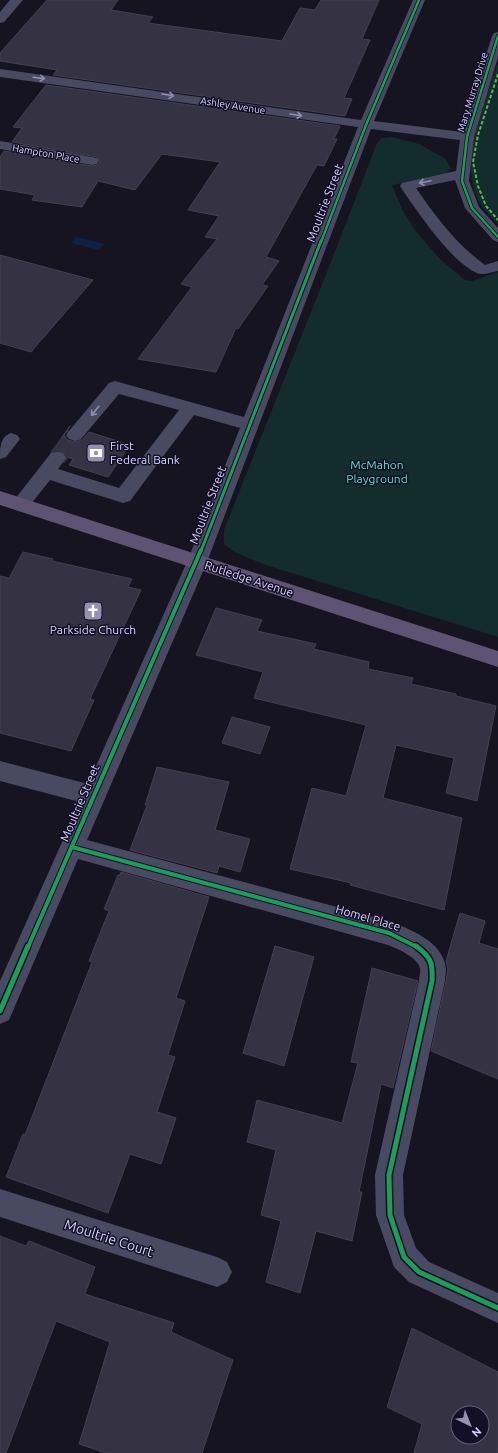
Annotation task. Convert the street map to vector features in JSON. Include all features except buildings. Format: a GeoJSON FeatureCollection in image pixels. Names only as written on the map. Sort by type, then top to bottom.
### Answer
{"type":"FeatureCollection","features":[{"type":"Feature","properties":{"kind":"main road","name":"Rutledge Avenue"},"geometry":{"type":"LineString","coordinates":[[0,498],[498,659]]}},
{"type":"Feature","properties":{"kind":"street"},"geometry":{"type":"LineString","coordinates":[[0,20],[17,0]]}},
{"type":"Feature","properties":{"kind":"street","name":"Moultrie Street"},"geometry":{"type":"LineString","coordinates":[[0,1011],[197,562],[249,424],[366,125],[419,0]]}},
{"type":"Feature","properties":{"kind":"street","name":"Mary Murray Drive"},"geometry":{"type":"LineString","coordinates":[[498,36],[467,137],[462,181],[472,208],[498,237]]}},
{"type":"Feature","properties":{"kind":"street","name":"Ashley Avenue"},"geometry":{"type":"LineString","coordinates":[[0,73],[146,92],[366,125],[467,137]]}},
{"type":"Feature","properties":{"kind":"street","name":"Hampton Place"},"geometry":{"type":"LineString","coordinates":[[0,145],[92,161]]}},
{"type":"Feature","properties":{"kind":"street"},"geometry":{"type":"LineString","coordinates":[[463,174],[407,186],[449,243],[471,263],[482,270],[498,266]]}},
{"type":"Feature","properties":{"kind":"street"},"geometry":{"type":"LineString","coordinates":[[75,436],[115,387],[249,424]]}},
{"type":"Feature","properties":{"kind":"street"},"geometry":{"type":"LineString","coordinates":[[20,504],[51,465],[123,496],[190,408]]}},
{"type":"Feature","properties":{"kind":"street"},"geometry":{"type":"LineString","coordinates":[[0,454],[11,439]]}},
{"type":"Feature","properties":{"kind":"street"},"geometry":{"type":"LineString","coordinates":[[0,771],[94,796]]}},
{"type":"Feature","properties":{"kind":"street","name":"Homel Place"},"geometry":{"type":"LineString","coordinates":[[72,846],[389,933],[416,946],[428,957],[433,967],[432,981],[389,1175],[390,1215],[404,1257],[419,1272],[498,1308]]}},
{"type":"Feature","properties":{"kind":"street","name":"Moultrie Court"},"geometry":{"type":"LineString","coordinates":[[0,1203],[218,1272]]}},
{"type":"Feature","properties":{"kind":"green space"},"geometry":{"type":"Polygon","coordinates":[[[498,63],[498,224],[483,208],[475,191],[471,173],[471,154],[479,116],[498,63]]]}},
{"type":"Feature","properties":{"kind":"green space","name":"McMahon Playground"},"geometry":{"type":"Polygon","coordinates":[[[392,137],[419,144],[446,159],[451,169],[444,175],[392,185],[403,211],[415,230],[439,258],[465,280],[472,281],[498,272],[498,637],[266,565],[234,552],[224,544],[224,530],[377,143],[382,138],[392,137]]]}},
{"type":"Feature","properties":{"kind":"water"},"geometry":{"type":"Polygon","coordinates":[[[77,237],[105,244],[99,250],[71,243],[77,237]]]}},
{"type":"Feature","properties":{"kind":"tunnel"},"geometry":{"type":"LineString","coordinates":[[57,458],[75,435]]}},
{"type":"Feature","properties":{"kind":"marked path"},"geometry":{"type":"LineString","coordinates":[[498,74],[478,135],[473,162],[478,186],[486,206],[498,220]]}},
{"type":"Feature","properties":{"kind":"cycle path"},"geometry":{"type":"LineString","coordinates":[[0,1011],[197,562],[366,125],[419,0]]}},
{"type":"Feature","properties":{"kind":"cycle path"},"geometry":{"type":"LineString","coordinates":[[498,36],[467,137],[462,181],[472,208],[498,237]]}},
{"type":"Feature","properties":{"kind":"cycle path"},"geometry":{"type":"LineString","coordinates":[[72,847],[389,933],[415,946],[427,956],[433,968],[432,981],[389,1175],[390,1215],[404,1257],[419,1272],[498,1308]]}},
{"type":"Feature","properties":{"kind":"place","name":"First Federal Bank"},"geometry":{"type":"Point","coordinates":[96,453]}},
{"type":"Feature","properties":{"kind":"place","name":"Parkside Church"},"geometry":{"type":"Point","coordinates":[93,611]}}]}
